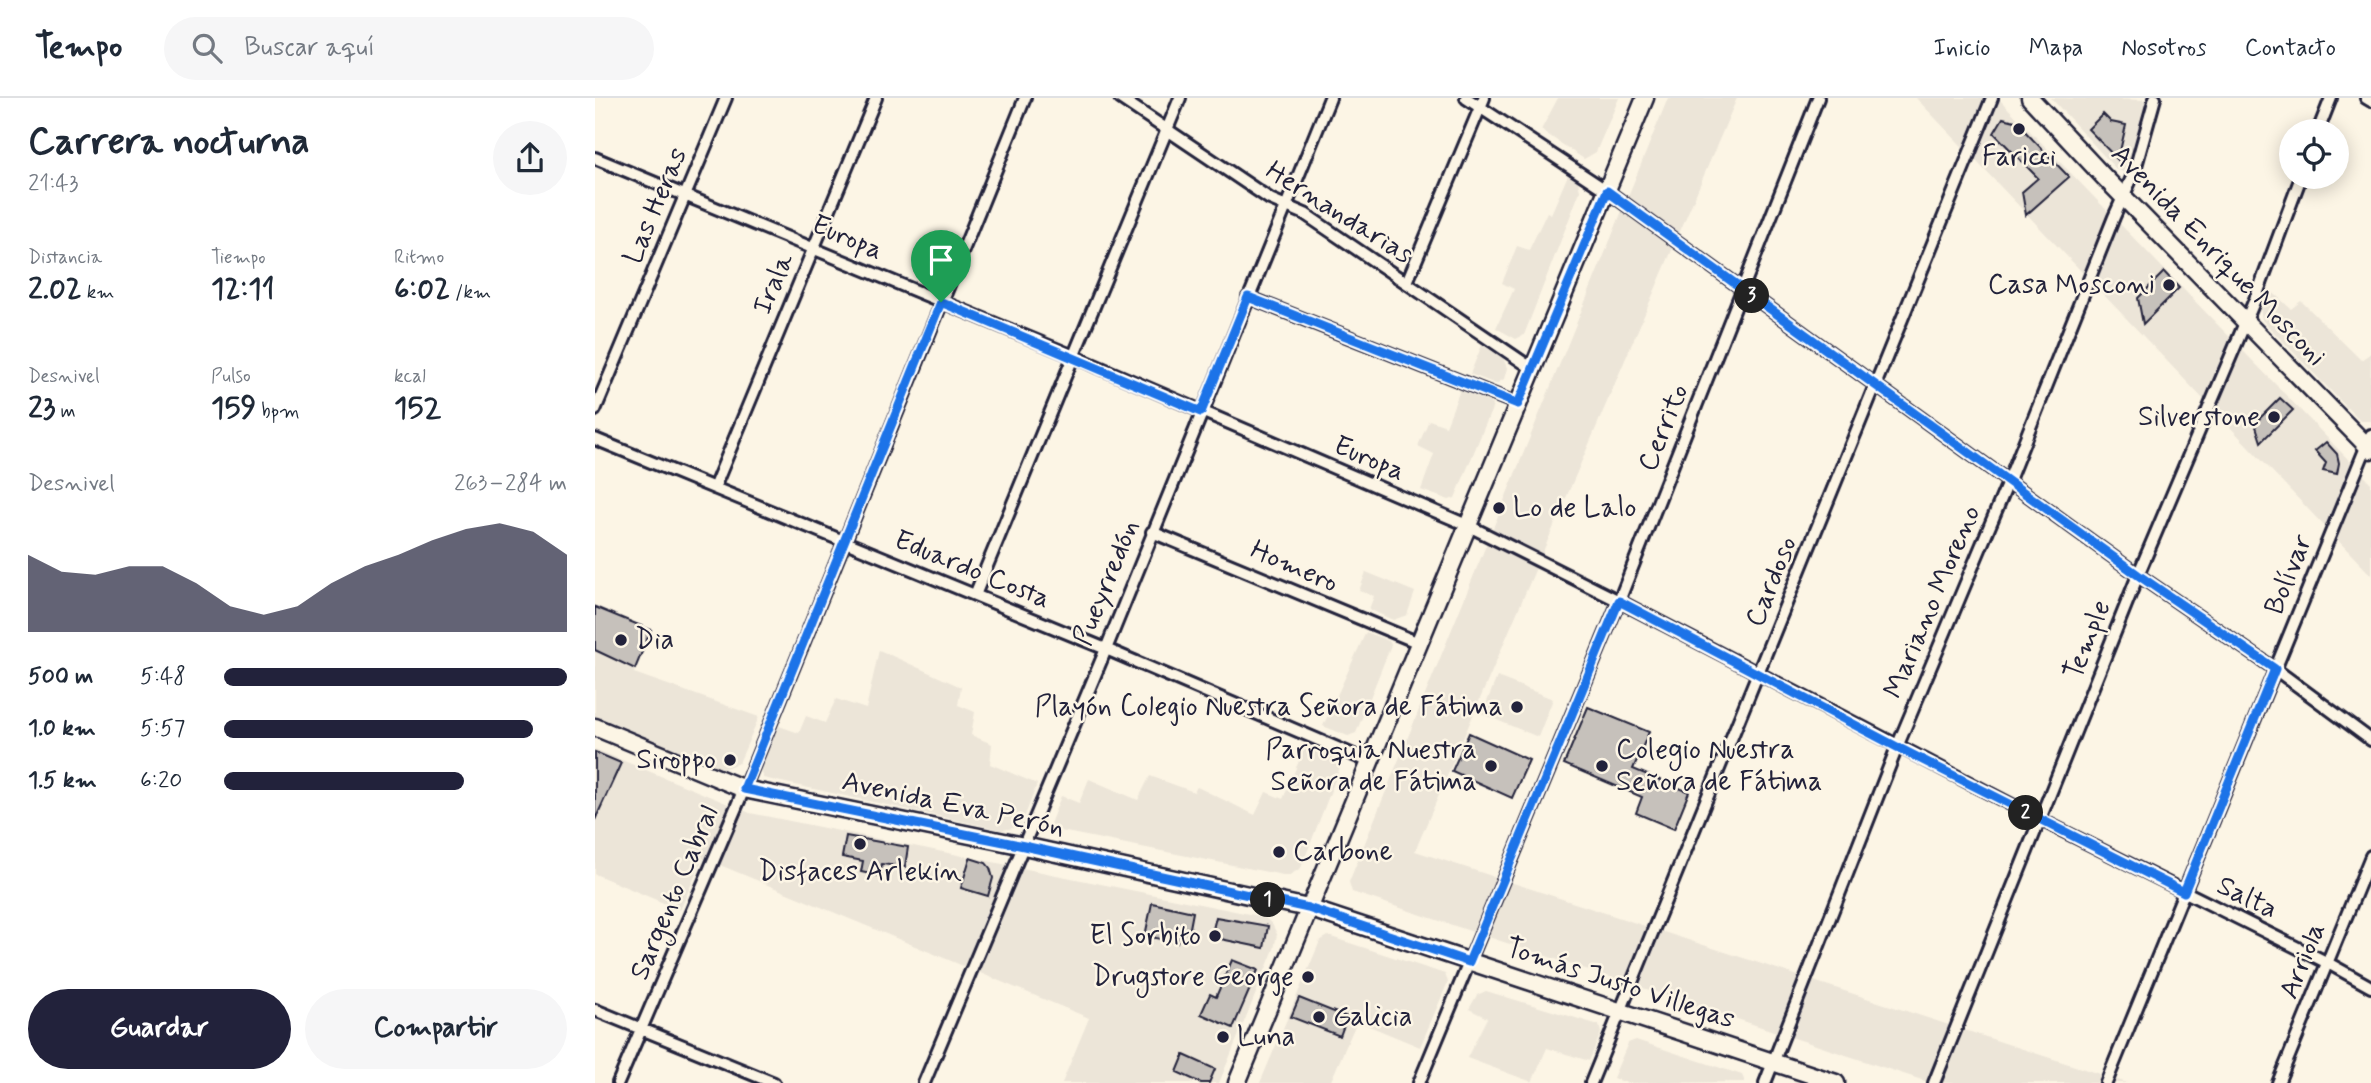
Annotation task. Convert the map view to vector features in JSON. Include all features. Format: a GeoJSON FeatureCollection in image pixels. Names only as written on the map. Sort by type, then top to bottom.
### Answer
{"type":"FeatureCollection","features":[{"type":"Feature","properties":{"kind":"main road"},"geometry":{"type":"LineString","coordinates":[[1237,1083],[1645,98]]}},
{"type":"Feature","properties":{"kind":"main road","name":"Avenida Enrique Mosconi"},"geometry":{"type":"LineString","coordinates":[[2029,98],[2246,321],[2370,443]]}},
{"type":"Feature","properties":{"kind":"main road","name":"Avenida Eva Perón"},"geometry":{"type":"LineString","coordinates":[[595,727],[744,789],[1308,908]]}},
{"type":"Feature","properties":{"kind":"main road","name":"Tomás Justo Villegas"},"geometry":{"type":"LineString","coordinates":[[1308,908],[1836,1083]]}},
{"type":"Feature","properties":{"kind":"street","name":"Las Heras"},"geometry":{"type":"LineString","coordinates":[[595,410],[726,98]]}},
{"type":"Feature","properties":{"kind":"street","name":"Irala"},"geometry":{"type":"LineString","coordinates":[[714,488],[876,98]]}},
{"type":"Feature","properties":{"kind":"street","name":"Sargento Cabral"},"geometry":{"type":"LineString","coordinates":[[618,1083],[744,789],[1025,98]]}},
{"type":"Feature","properties":{"kind":"street","name":"Hernandarias"},"geometry":{"type":"LineString","coordinates":[[1120,98],[1269,199],[1305,214],[1533,369]]}},
{"type":"Feature","properties":{"kind":"street"},"geometry":{"type":"LineString","coordinates":[[975,595],[1180,98]]}},
{"type":"Feature","properties":{"kind":"street","name":"Pueyrredón"},"geometry":{"type":"LineString","coordinates":[[924,1083],[1106,649],[1330,98]]}},
{"type":"Feature","properties":{"kind":"street"},"geometry":{"type":"LineString","coordinates":[[1465,98],[1482,103],[1607,191],[2371,740]]}},
{"type":"Feature","properties":{"kind":"street","name":"Cerrito"},"geometry":{"type":"LineString","coordinates":[[1419,1083],[1619,601],[1818,98]]}},
{"type":"Feature","properties":{"kind":"street","name":"Cardoso"},"geometry":{"type":"LineString","coordinates":[[1591,1083],[1992,98]]}},
{"type":"Feature","properties":{"kind":"street","name":"Mariano Moreno"},"geometry":{"type":"LineString","coordinates":[[1765,1083],[1897,747],[2134,173],[2155,98]]}},
{"type":"Feature","properties":{"kind":"street"},"geometry":{"type":"LineString","coordinates":[[2322,119],[2330,98]]}},
{"type":"Feature","properties":{"kind":"street"},"geometry":{"type":"LineString","coordinates":[[2366,98],[2371,101]]}},
{"type":"Feature","properties":{"kind":"street"},"geometry":{"type":"LineString","coordinates":[[1407,282],[1482,103]]}},
{"type":"Feature","properties":{"kind":"street","name":"Europa"},"geometry":{"type":"LineString","coordinates":[[595,158],[1073,356],[1467,525]]}},
{"type":"Feature","properties":{"kind":"street","name":"Temple"},"geometry":{"type":"LineString","coordinates":[[1934,1083],[2138,575],[2246,321],[2296,189]]}},
{"type":"Feature","properties":{"kind":"street"},"geometry":{"type":"LineString","coordinates":[[1248,297],[1518,404]]}},
{"type":"Feature","properties":{"kind":"street","name":"Eduardo Costa"},"geometry":{"type":"LineString","coordinates":[[595,439],[1106,649],[1370,762]]}},
{"type":"Feature","properties":{"kind":"street","name":"Bolívar"},"geometry":{"type":"LineString","coordinates":[[2106,1083],[2370,443]]}},
{"type":"Feature","properties":{"kind":"street","name":"Salta"},"geometry":{"type":"LineString","coordinates":[[1467,525],[2371,987]]}},
{"type":"Feature","properties":{"kind":"street","name":"Homero"},"geometry":{"type":"LineString","coordinates":[[1152,532],[1419,643]]}},
{"type":"Feature","properties":{"kind":"street","name":"Arriola"},"geometry":{"type":"LineString","coordinates":[[2278,1083],[2371,856]]}},
{"type":"Feature","properties":{"kind":"street"},"geometry":{"type":"LineString","coordinates":[[595,1010],[774,1083]]}},
{"type":"Feature","properties":{"kind":"shaded area"},"geometry":{"type":"Polygon","coordinates":[[[1558,98],[1619,98],[1596,152],[1584,159],[1541,130],[1558,98]]]}},
{"type":"Feature","properties":{"kind":"shaded area"},"geometry":{"type":"Polygon","coordinates":[[[1668,98],[1737,98],[1415,851],[2127,1083],[1931,1083],[1352,892],[1349,882],[1668,98]]]}},
{"type":"Feature","properties":{"kind":"shaded area"},"geometry":{"type":"Polygon","coordinates":[[[1916,98],[1998,98],[2371,483],[2371,575],[1916,98]]]}},
{"type":"Feature","properties":{"kind":"shaded area"},"geometry":{"type":"Polygon","coordinates":[[[2051,98],[2150,100],[2129,169],[2123,172],[2116,169],[2051,98]]]}},
{"type":"Feature","properties":{"kind":"shaded area"},"geometry":{"type":"Polygon","coordinates":[[[1568,175],[1578,181],[1580,191],[1524,335],[1516,339],[1496,328],[1514,289],[1502,283],[1517,246],[1529,250],[1547,212],[1551,214],[1568,175]]]}},
{"type":"Feature","properties":{"kind":"shaded area"},"geometry":{"type":"Polygon","coordinates":[[[2266,286],[2291,309],[2301,301],[2361,360],[2371,353],[2370,421],[2360,421],[2262,320],[2260,306],[2266,286]]]}},
{"type":"Feature","properties":{"kind":"shaded area"},"geometry":{"type":"Polygon","coordinates":[[[1482,345],[1503,358],[1507,368],[1504,379],[1496,384],[1470,374],[1482,345]]]}},
{"type":"Feature","properties":{"kind":"shaded area"},"geometry":{"type":"Polygon","coordinates":[[[1460,390],[1493,406],[1455,498],[1449,500],[1421,490],[1434,454],[1418,446],[1429,420],[1446,426],[1460,390]]]}},
{"type":"Feature","properties":{"kind":"shaded area"},"geometry":{"type":"Polygon","coordinates":[[[1366,572],[1415,592],[1407,615],[1393,620],[1369,609],[1374,596],[1359,591],[1366,572]]]}},
{"type":"Feature","properties":{"kind":"shaded area"},"geometry":{"type":"Polygon","coordinates":[[[595,605],[651,630],[634,673],[759,717],[739,763],[725,768],[716,767],[595,717],[595,605]]]}},
{"type":"Feature","properties":{"kind":"shaded area"},"geometry":{"type":"Polygon","coordinates":[[[1366,632],[1389,641],[1391,645],[1356,733],[1348,736],[1323,726],[1366,632]]]}},
{"type":"Feature","properties":{"kind":"shaded area"},"geometry":{"type":"Polygon","coordinates":[[[879,650],[961,687],[958,705],[975,712],[971,735],[992,744],[990,764],[1037,784],[1023,821],[1014,828],[1002,830],[763,778],[761,763],[779,726],[799,733],[806,716],[825,723],[836,699],[866,709],[879,650]]]}},
{"type":"Feature","properties":{"kind":"shaded area","name":"Playón Colegio Nuestra Señora de Fátima"},"geometry":{"type":"Polygon","coordinates":[[[1497,677],[1553,699],[1538,737],[1482,714],[1497,677]]]}},
{"type":"Feature","properties":{"kind":"shaded area"},"geometry":{"type":"Polygon","coordinates":[[[1306,744],[1342,762],[1301,868],[1288,876],[1056,830],[1050,824],[1061,796],[1079,803],[1089,779],[1138,800],[1150,776],[1194,792],[1197,787],[1255,815],[1266,792],[1283,799],[1306,744]]]}},
{"type":"Feature","properties":{"kind":"shaded area"},"geometry":{"type":"Polygon","coordinates":[[[595,749],[750,813],[1264,917],[1272,924],[1277,934],[1274,949],[1219,1083],[1062,1083],[1089,1018],[703,858],[680,910],[595,874],[595,749]]]}},
{"type":"Feature","properties":{"kind":"shaded area"},"geometry":{"type":"Polygon","coordinates":[[[1328,936],[1445,974],[1448,982],[1420,1047],[1357,1021],[1330,1083],[1260,1083],[1320,941],[1328,936]]]}},
{"type":"Feature","properties":{"kind":"shaded area"},"geometry":{"type":"Polygon","coordinates":[[[1486,991],[1599,1025],[1601,1033],[1589,1061],[1547,1048],[1532,1082],[1467,1058],[1487,1018],[1469,1009],[1477,995],[1486,991]]]}},
{"type":"Feature","properties":{"kind":"shaded area"},"geometry":{"type":"Polygon","coordinates":[[[1636,1040],[1742,1075],[1745,1082],[1627,1083],[1613,1078],[1628,1043],[1636,1040]]]}},
{"type":"Feature","properties":{"kind":"building"},"geometry":{"type":"Polygon","coordinates":[[[2103,114],[2111,122],[2126,125],[2118,160],[2088,129],[2103,114]]]}},
{"type":"Feature","properties":{"kind":"building"},"geometry":{"type":"Polygon","coordinates":[[[2003,118],[2015,121],[2069,177],[2026,215],[2022,192],[2038,178],[1994,133],[2003,118]]]}},
{"type":"Feature","properties":{"kind":"building"},"geometry":{"type":"Polygon","coordinates":[[[2164,272],[2179,288],[2143,324],[2138,298],[2164,272]]]}},
{"type":"Feature","properties":{"kind":"building","name":"Silverstone"},"geometry":{"type":"Polygon","coordinates":[[[2280,398],[2293,410],[2261,442],[2255,423],[2280,398]]]}},
{"type":"Feature","properties":{"kind":"building"},"geometry":{"type":"Polygon","coordinates":[[[2326,442],[2337,454],[2337,474],[2323,471],[2326,463],[2315,451],[2326,442]]]}},
{"type":"Feature","properties":{"kind":"building","name":"Dia"},"geometry":{"type":"Polygon","coordinates":[[[595,607],[651,630],[635,669],[595,650],[595,607]]]}},
{"type":"Feature","properties":{"kind":"building","name":"Colegio Nuestra Señora de Fátima"},"geometry":{"type":"Polygon","coordinates":[[[1588,707],[1649,732],[1633,769],[1689,792],[1674,829],[1636,813],[1642,797],[1564,764],[1588,707]]]}},
{"type":"Feature","properties":{"kind":"building","name":"Parroquia Nuestra Señora de Fátima"},"geometry":{"type":"Polygon","coordinates":[[[1469,733],[1529,760],[1512,798],[1452,771],[1469,733]]]}},
{"type":"Feature","properties":{"kind":"building"},"geometry":{"type":"Polygon","coordinates":[[[595,752],[621,763],[595,820],[595,752]]]}},
{"type":"Feature","properties":{"kind":"building"},"geometry":{"type":"Polygon","coordinates":[[[846,836],[908,847],[905,867],[882,864],[880,876],[861,872],[863,861],[842,857],[846,836]]]}},
{"type":"Feature","properties":{"kind":"building"},"geometry":{"type":"Polygon","coordinates":[[[970,858],[986,863],[990,868],[993,878],[988,896],[961,888],[970,858]]]}},
{"type":"Feature","properties":{"kind":"building"},"geometry":{"type":"Polygon","coordinates":[[[1152,903],[1193,912],[1189,933],[1180,931],[1177,942],[1145,936],[1152,903]]]}},
{"type":"Feature","properties":{"kind":"building"},"geometry":{"type":"Polygon","coordinates":[[[1216,917],[1268,926],[1264,948],[1211,937],[1216,917]]]}},
{"type":"Feature","properties":{"kind":"building"},"geometry":{"type":"Polygon","coordinates":[[[1232,960],[1258,970],[1233,1028],[1201,1014],[1210,994],[1216,997],[1232,960]]]}},
{"type":"Feature","properties":{"kind":"building","name":"Galicia"},"geometry":{"type":"Polygon","coordinates":[[[1299,998],[1347,1017],[1340,1036],[1291,1017],[1299,998]]]}},
{"type":"Feature","properties":{"kind":"building"},"geometry":{"type":"Polygon","coordinates":[[[1184,1055],[1215,1069],[1209,1083],[1201,1083],[1177,1072],[1184,1055]]]}},
{"type":"Feature","properties":{"kind":"place","name":"Faricci"},"geometry":{"type":"Point","coordinates":[2019,129]}},
{"type":"Feature","properties":{"kind":"place","name":"Casa Mosconi"},"geometry":{"type":"Point","coordinates":[2169,285]}},
{"type":"Feature","properties":{"kind":"place","name":"Silverstone"},"geometry":{"type":"Point","coordinates":[2274,417]}},
{"type":"Feature","properties":{"kind":"place","name":"Lo de Lalo"},"geometry":{"type":"Point","coordinates":[1499,508]}},
{"type":"Feature","properties":{"kind":"place","name":"Dia"},"geometry":{"type":"Point","coordinates":[621,640]}},
{"type":"Feature","properties":{"kind":"place","name":"Playón Colegio Nuestra Señora de Fátima"},"geometry":{"type":"Point","coordinates":[1517,707]}},
{"type":"Feature","properties":{"kind":"place","name":"Siroppo"},"geometry":{"type":"Point","coordinates":[730,760]}},
{"type":"Feature","properties":{"kind":"place","name":"Parroquia Nuestra Señora de Fátima"},"geometry":{"type":"Point","coordinates":[1491,766]}},
{"type":"Feature","properties":{"kind":"place","name":"Colegio Nuestra Señora de Fátima"},"geometry":{"type":"Point","coordinates":[1602,766]}},
{"type":"Feature","properties":{"kind":"place","name":"Disfaces Arlekin"},"geometry":{"type":"Point","coordinates":[860,844]}},
{"type":"Feature","properties":{"kind":"place","name":"Carbone"},"geometry":{"type":"Point","coordinates":[1279,852]}},
{"type":"Feature","properties":{"kind":"place","name":"El Sorbito"},"geometry":{"type":"Point","coordinates":[1215,936]}},
{"type":"Feature","properties":{"kind":"place","name":"Drugstore George"},"geometry":{"type":"Point","coordinates":[1308,977]}},
{"type":"Feature","properties":{"kind":"place","name":"Galicia"},"geometry":{"type":"Point","coordinates":[1319,1017]}},
{"type":"Feature","properties":{"kind":"place","name":"Luna"},"geometry":{"type":"Point","coordinates":[1223,1037]}},
{"type":"Feature","properties":{"kind":"route"},"geometry":{"type":"LineString","coordinates":[[1607,191],[2138,575],[2275,669],[2184,892],[1897,747],[1619,601],[1469,962],[1308,908],[744,789],[941,302],[1201,412],[1248,297],[1518,404],[1607,191]]}}]}
